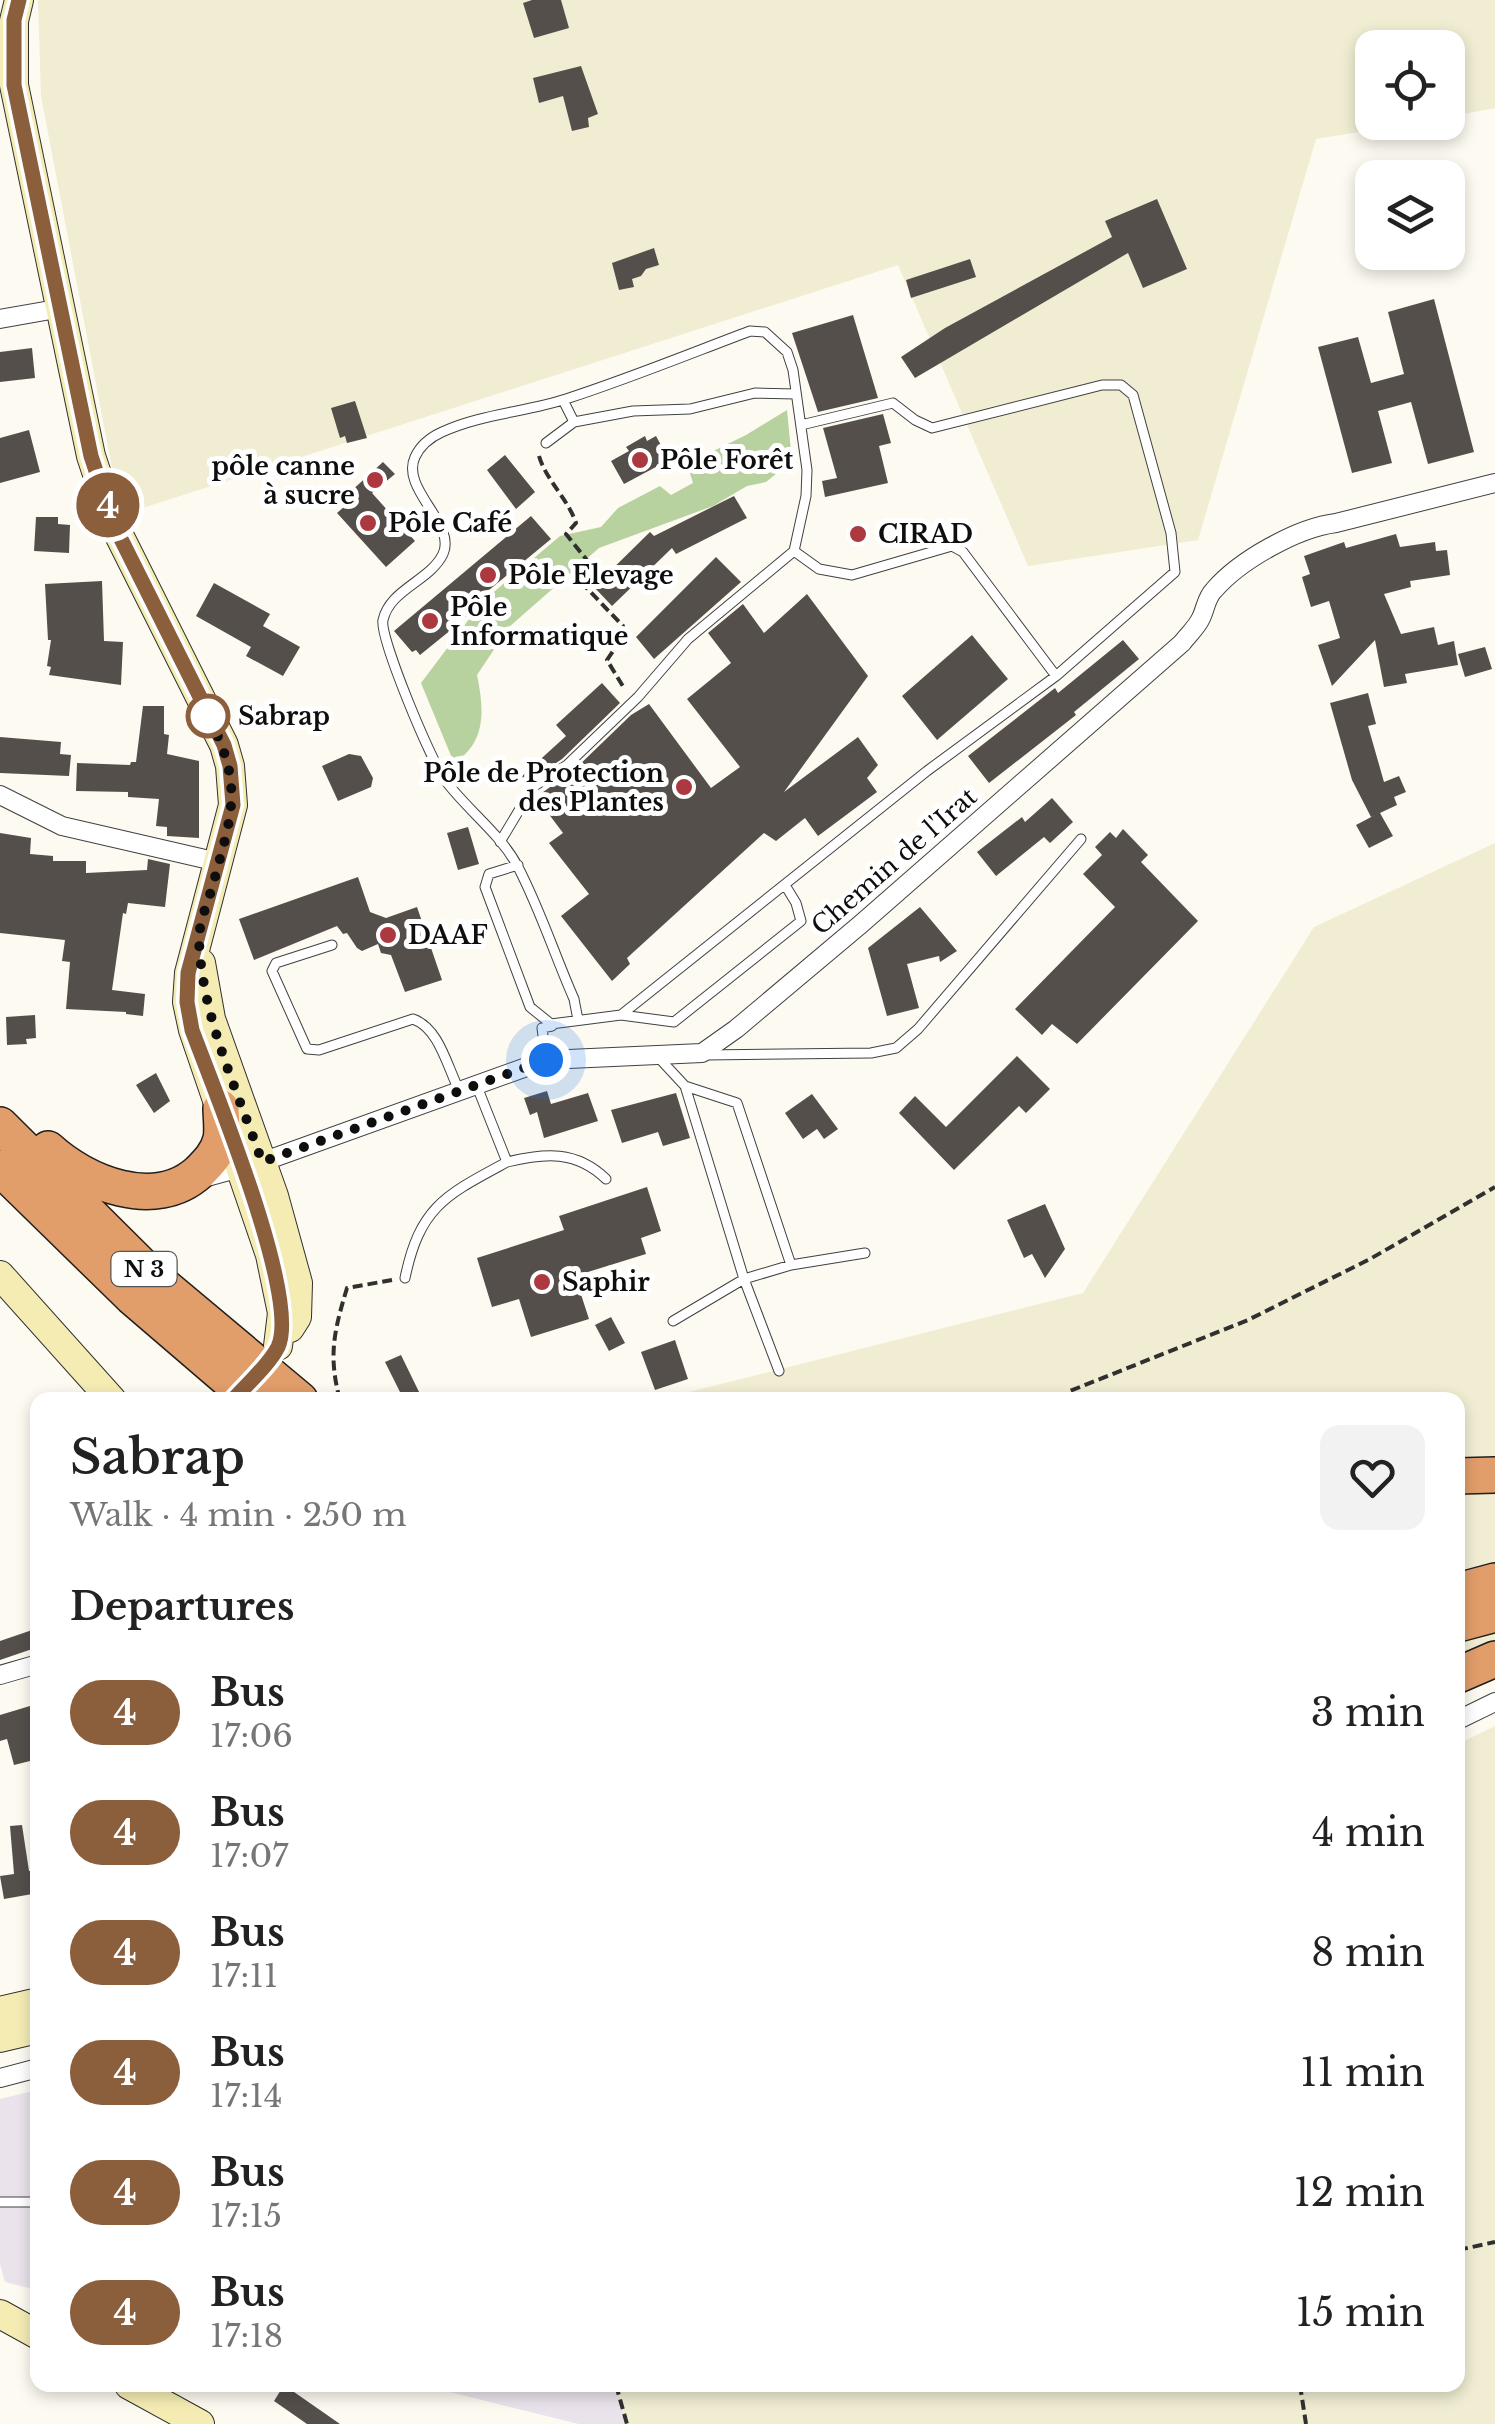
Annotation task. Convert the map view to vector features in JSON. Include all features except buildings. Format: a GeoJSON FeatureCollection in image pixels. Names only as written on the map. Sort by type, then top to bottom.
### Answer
{"type":"FeatureCollection","features":[{"type":"Feature","properties":{"kind":"highway"},"geometry":{"type":"LineString","coordinates":[[0,1105],[58,1158],[96,1182],[135,1191],[166,1189],[194,1176],[213,1158],[221,1139],[221,1108]]}},
{"type":"Feature","properties":{"kind":"highway","name":"N 3"},"geometry":{"type":"LineString","coordinates":[[0,1126],[152,1276],[290,1392]]}},
{"type":"Feature","properties":{"kind":"highway","name":"N 3"},"geometry":{"type":"LineString","coordinates":[[0,1168],[132,1298],[242,1392]]}},
{"type":"Feature","properties":{"kind":"highway","name":"N 3"},"geometry":{"type":"LineString","coordinates":[[194,1352],[236,1392]]}},
{"type":"Feature","properties":{"kind":"highway"},"geometry":{"type":"LineString","coordinates":[[1465,1476],[1495,1475]]}},
{"type":"Feature","properties":{"kind":"highway"},"geometry":{"type":"LineString","coordinates":[[1465,1589],[1495,1580]]}},
{"type":"Feature","properties":{"kind":"highway"},"geometry":{"type":"LineString","coordinates":[[1465,1622],[1495,1614]]}},
{"type":"Feature","properties":{"kind":"highway"},"geometry":{"type":"LineString","coordinates":[[1465,1672],[1495,1658]]}},
{"type":"Feature","properties":{"kind":"main road"},"geometry":{"type":"LineString","coordinates":[[19,0],[14,20],[14,85],[91,456],[114,525],[227,755],[233,805],[188,988],[192,1030],[221,1108],[252,1164]]}},
{"type":"Feature","properties":{"kind":"main road"},"geometry":{"type":"LineString","coordinates":[[192,1030],[217,1069],[248,1154],[252,1164],[298,1283],[296,1318],[278,1346],[282,1313],[277,1284],[252,1164],[202,985],[199,933]]}},
{"type":"Feature","properties":{"kind":"main road"},"geometry":{"type":"LineString","coordinates":[[0,1274],[105,1392]]}},
{"type":"Feature","properties":{"kind":"main road"},"geometry":{"type":"LineString","coordinates":[[0,2011],[30,2004]]}},
{"type":"Feature","properties":{"kind":"main road"},"geometry":{"type":"LineString","coordinates":[[0,2038],[30,2031]]}},
{"type":"Feature","properties":{"kind":"main road"},"geometry":{"type":"LineString","coordinates":[[142,2392],[200,2424]]}},
{"type":"Feature","properties":{"kind":"street"},"geometry":{"type":"LineString","coordinates":[[0,319],[62,308]]}},
{"type":"Feature","properties":{"kind":"street","name":"Chemin de l'Irat"},"geometry":{"type":"LineString","coordinates":[[166,1189],[252,1164],[546,1060],[702,1053],[847,936],[1182,643],[1201,618],[1211,592],[1230,575],[1290,536],[1314,526],[1495,483]]}},
{"type":"Feature","properties":{"kind":"street"},"geometry":{"type":"LineString","coordinates":[[0,795],[62,826],[218,862]]}},
{"type":"Feature","properties":{"kind":"street"},"geometry":{"type":"LineString","coordinates":[[0,1675],[30,1666]]}},
{"type":"Feature","properties":{"kind":"street"},"geometry":{"type":"LineString","coordinates":[[1465,1717],[1495,1702]]}},
{"type":"Feature","properties":{"kind":"street"},"geometry":{"type":"LineString","coordinates":[[0,2078],[30,2070]]}},
{"type":"Feature","properties":{"kind":"lane"},"geometry":{"type":"LineString","coordinates":[[500,842],[533,787],[567,765],[638,697],[688,639],[794,551],[806,496],[807,470],[787,352],[766,332],[750,331],[563,400],[458,425],[437,433],[425,443],[412,465],[414,478],[446,544],[444,553],[385,611],[381,626],[438,768],[518,865],[574,1000],[578,1020]]}},
{"type":"Feature","properties":{"kind":"lane"},"geometry":{"type":"LineString","coordinates":[[621,1015],[927,770],[1056,676],[1176,572],[1171,533],[1132,395],[1121,385],[1102,385],[932,428],[893,403],[800,425]]}},
{"type":"Feature","properties":{"kind":"lane"},"geometry":{"type":"LineString","coordinates":[[546,443],[574,422],[634,412],[690,409],[755,392],[796,394]]}},
{"type":"Feature","properties":{"kind":"lane"},"geometry":{"type":"LineString","coordinates":[[563,400],[574,422]]}},
{"type":"Feature","properties":{"kind":"lane"},"geometry":{"type":"LineString","coordinates":[[794,551],[819,569],[852,575],[952,546],[964,552],[1056,676]]}},
{"type":"Feature","properties":{"kind":"lane"},"geometry":{"type":"LineString","coordinates":[[658,1056],[871,1054],[896,1048],[918,1030],[1080,839]]}},
{"type":"Feature","properties":{"kind":"lane"},"geometry":{"type":"LineString","coordinates":[[518,865],[489,874],[486,887],[530,1008],[551,1024],[621,1015],[674,1022],[794,928],[800,917],[786,886]]}},
{"type":"Feature","properties":{"kind":"lane"},"geometry":{"type":"LineString","coordinates":[[332,945],[276,963],[272,971],[307,1049],[319,1050],[413,1019],[426,1023],[508,1162]]}},
{"type":"Feature","properties":{"kind":"lane"},"geometry":{"type":"LineString","coordinates":[[546,1060],[542,1028],[578,1020]]}},
{"type":"Feature","properties":{"kind":"lane"},"geometry":{"type":"LineString","coordinates":[[658,1056],[685,1086],[744,1280],[779,1371]]}},
{"type":"Feature","properties":{"kind":"lane"},"geometry":{"type":"LineString","coordinates":[[685,1086],[737,1104],[791,1264]]}},
{"type":"Feature","properties":{"kind":"lane"},"geometry":{"type":"LineString","coordinates":[[405,1278],[412,1246],[425,1220],[440,1203],[508,1162],[543,1154],[571,1157],[594,1167],[606,1179]]}},
{"type":"Feature","properties":{"kind":"lane"},"geometry":{"type":"LineString","coordinates":[[673,1320],[744,1280],[791,1264],[865,1253]]}},
{"type":"Feature","properties":{"kind":"lane"},"geometry":{"type":"LineString","coordinates":[[0,2202],[30,2202]]}},
{"type":"Feature","properties":{"kind":"path"},"geometry":{"type":"LineString","coordinates":[[546,443],[538,458],[572,512],[576,523],[566,534],[590,564],[581,582],[623,626],[623,636],[607,660],[628,693],[638,697]]}},
{"type":"Feature","properties":{"kind":"path"},"geometry":{"type":"LineString","coordinates":[[1069,1392],[1248,1320],[1370,1260],[1495,1188]]}},
{"type":"Feature","properties":{"kind":"path"},"geometry":{"type":"LineString","coordinates":[[338,1392],[332,1370],[336,1325],[347,1288],[405,1278]]}},
{"type":"Feature","properties":{"kind":"path"},"geometry":{"type":"LineString","coordinates":[[1465,2248],[1495,2242]]}},
{"type":"Feature","properties":{"kind":"path"},"geometry":{"type":"LineString","coordinates":[[618,2392],[627,2424]]}},
{"type":"Feature","properties":{"kind":"path"},"geometry":{"type":"LineString","coordinates":[[1301,2392],[1306,2424]]}},
{"type":"Feature","properties":{"kind":"shaded area"},"geometry":{"type":"Polygon","coordinates":[[[38,0],[1495,0],[1495,108],[1465,114],[1465,30],[1355,30],[1355,133],[1316,139],[1198,540],[1028,566],[898,265],[121,515],[41,96],[38,0]]]}},
{"type":"Feature","properties":{"kind":"shaded area"},"geometry":{"type":"Polygon","coordinates":[[[1495,843],[1495,1654],[1465,1660],[1465,1392],[689,1392],[1083,1293],[1314,927],[1495,843]]]}},
{"type":"Feature","properties":{"kind":"shaded area"},"geometry":{"type":"Polygon","coordinates":[[[1495,1726],[1495,2424],[627,2424],[618,2392],[1465,2392],[1465,1741],[1495,1726]]]}},
{"type":"Feature","properties":{"kind":"shaded area"},"geometry":{"type":"Polygon","coordinates":[[[30,2092],[30,2288],[5,2282],[0,2264],[0,2099],[30,2092]]]}},
{"type":"Feature","properties":{"kind":"shaded area"},"geometry":{"type":"Polygon","coordinates":[[[449,2392],[618,2392],[627,2424],[579,2424],[449,2392]]]}},
{"type":"Feature","properties":{"kind":"green space"},"geometry":{"type":"Polygon","coordinates":[[[787,410],[792,461],[766,482],[747,486],[713,506],[599,548],[509,627],[477,675],[482,712],[478,735],[465,755],[454,763],[421,683],[482,602],[560,536],[601,527],[618,508],[660,486],[671,495],[693,483],[687,464],[787,410]]]}},
{"type":"Feature","properties":{"kind":"bus line","name":"4"},"geometry":{"type":"LineString","coordinates":[[19,0],[14,20],[14,85],[91,456],[114,525],[224,745],[230,766],[233,805],[188,973],[187,1002],[192,1030],[270,1255],[282,1313],[278,1346],[240,1392]]}},
{"type":"Feature","properties":{"kind":"place","name":"Pôle Forêt"},"geometry":{"type":"Point","coordinates":[640,460]}},
{"type":"Feature","properties":{"kind":"place","name":"pôle canne à sucre"},"geometry":{"type":"Point","coordinates":[375,480]}},
{"type":"Feature","properties":{"kind":"place","name":"Pôle Café"},"geometry":{"type":"Point","coordinates":[368,523]}},
{"type":"Feature","properties":{"kind":"place","name":"CIRAD"},"geometry":{"type":"Point","coordinates":[858,534]}},
{"type":"Feature","properties":{"kind":"place","name":"Pôle Elevage"},"geometry":{"type":"Point","coordinates":[488,575]}},
{"type":"Feature","properties":{"kind":"place","name":"Pôle Informatique"},"geometry":{"type":"Point","coordinates":[430,621]}},
{"type":"Feature","properties":{"kind":"place","name":"Sabrap"},"geometry":{"type":"Point","coordinates":[208,716]}},
{"type":"Feature","properties":{"kind":"place","name":"Pôle de Protection des Plantes"},"geometry":{"type":"Point","coordinates":[684,787]}},
{"type":"Feature","properties":{"kind":"place","name":"DAAF"},"geometry":{"type":"Point","coordinates":[388,935]}},
{"type":"Feature","properties":{"kind":"place","name":"Saphir"},"geometry":{"type":"Point","coordinates":[542,1282]}},
{"type":"Feature","properties":{"kind":"route"},"geometry":{"type":"LineString","coordinates":[[208,716],[205,710],[224,745],[230,766],[233,805],[199,933],[202,985],[262,1162],[546,1060]]}}]}
